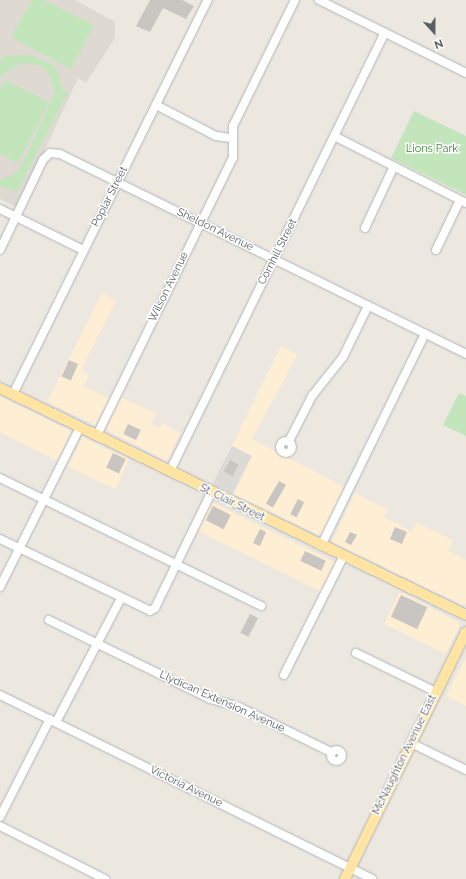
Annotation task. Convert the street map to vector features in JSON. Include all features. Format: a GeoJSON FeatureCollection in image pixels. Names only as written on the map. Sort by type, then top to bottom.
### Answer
{"type":"FeatureCollection","features":[{"type":"Feature","properties":{"kind":"main road","name":"St. Clair Street"},"geometry":{"type":"LineString","coordinates":[[0,388],[170,471],[211,493],[466,615]]}},
{"type":"Feature","properties":{"kind":"main road","name":"McNaughton Avenue East"},"geometry":{"type":"LineString","coordinates":[[345,879],[466,632]]}},
{"type":"Feature","properties":{"kind":"street","name":"Poplar Street"},"geometry":{"type":"LineString","coordinates":[[13,394],[208,0]]}},
{"type":"Feature","properties":{"kind":"street"},"geometry":{"type":"LineString","coordinates":[[156,105],[216,136],[231,138],[233,126],[294,0]]}},
{"type":"Feature","properties":{"kind":"street"},"geometry":{"type":"LineString","coordinates":[[319,0],[466,73]]}},
{"type":"Feature","properties":{"kind":"street","name":"Cornhill Street"},"geometry":{"type":"LineString","coordinates":[[170,471],[336,137],[385,33]]}},
{"type":"Feature","properties":{"kind":"street"},"geometry":{"type":"LineString","coordinates":[[336,137],[463,201],[436,250]]}},
{"type":"Feature","properties":{"kind":"street","name":"Wilson Avenue"},"geometry":{"type":"LineString","coordinates":[[96,435],[233,158],[231,138]]}},
{"type":"Feature","properties":{"kind":"street","name":"Sheldon Avenue"},"geometry":{"type":"LineString","coordinates":[[16,217],[50,153],[60,154],[466,354]]}},
{"type":"Feature","properties":{"kind":"street"},"geometry":{"type":"LineString","coordinates":[[365,228],[394,166]]}},
{"type":"Feature","properties":{"kind":"street"},"geometry":{"type":"LineString","coordinates":[[0,209],[83,250]]}},
{"type":"Feature","properties":{"kind":"street"},"geometry":{"type":"LineString","coordinates":[[0,250],[16,217]]}},
{"type":"Feature","properties":{"kind":"street"},"geometry":{"type":"LineString","coordinates":[[289,441],[312,396],[343,357],[368,306]]}},
{"type":"Feature","properties":{"kind":"street"},"geometry":{"type":"LineString","coordinates":[[322,546],[426,334]]}},
{"type":"Feature","properties":{"kind":"street"},"geometry":{"type":"LineString","coordinates":[[0,587],[80,427]]}},
{"type":"Feature","properties":{"kind":"street"},"geometry":{"type":"LineString","coordinates":[[0,478],[261,606]]}},
{"type":"Feature","properties":{"kind":"street"},"geometry":{"type":"LineString","coordinates":[[0,539],[150,611],[155,608],[211,493]]}},
{"type":"Feature","properties":{"kind":"street"},"geometry":{"type":"LineString","coordinates":[[284,675],[343,557]]}},
{"type":"Feature","properties":{"kind":"street"},"geometry":{"type":"LineString","coordinates":[[0,817],[121,598]]}},
{"type":"Feature","properties":{"kind":"street","name":"Llydican Extension Avenue"},"geometry":{"type":"LineString","coordinates":[[49,620],[96,644],[331,752]]}},
{"type":"Feature","properties":{"kind":"street"},"geometry":{"type":"LineString","coordinates":[[356,653],[436,692]]}},
{"type":"Feature","properties":{"kind":"street","name":"Victoria Avenue"},"geometry":{"type":"LineString","coordinates":[[0,695],[372,879]]}},
{"type":"Feature","properties":{"kind":"street"},"geometry":{"type":"LineString","coordinates":[[411,743],[466,770]]}},
{"type":"Feature","properties":{"kind":"street"},"geometry":{"type":"LineString","coordinates":[[0,826],[105,879]]}},
{"type":"Feature","properties":{"kind":"shaded area"},"geometry":{"type":"Polygon","coordinates":[[[0,0],[75,0],[115,22],[115,38],[86,83],[78,78],[18,208],[0,199],[0,0]]]}},
{"type":"Feature","properties":{"kind":"shaded area"},"geometry":{"type":"Polygon","coordinates":[[[102,293],[116,301],[81,370],[89,375],[84,386],[109,399],[95,425],[47,402],[102,293]]]}},
{"type":"Feature","properties":{"kind":"shaded area"},"geometry":{"type":"Polygon","coordinates":[[[281,346],[297,355],[252,439],[344,487],[323,533],[318,535],[234,494],[252,456],[232,446],[281,346]]]}},
{"type":"Feature","properties":{"kind":"shaded area"},"geometry":{"type":"Polygon","coordinates":[[[0,396],[71,431],[57,461],[0,432],[0,396]]]}},
{"type":"Feature","properties":{"kind":"shaded area"},"geometry":{"type":"Polygon","coordinates":[[[121,397],[156,414],[151,424],[160,428],[162,423],[180,433],[167,461],[106,430],[121,397]]]}},
{"type":"Feature","properties":{"kind":"shaded area"},"geometry":{"type":"Polygon","coordinates":[[[82,437],[129,459],[115,489],[68,467],[82,437]]]}},
{"type":"Feature","properties":{"kind":"shaded area"},"geometry":{"type":"Polygon","coordinates":[[[232,446],[252,456],[233,493],[213,483],[232,446]]]}},
{"type":"Feature","properties":{"kind":"shaded area"},"geometry":{"type":"Polygon","coordinates":[[[355,493],[388,510],[384,517],[412,532],[416,523],[453,540],[448,550],[466,560],[466,604],[462,605],[332,542],[355,493]]]}},
{"type":"Feature","properties":{"kind":"shaded area"},"geometry":{"type":"Polygon","coordinates":[[[209,501],[335,562],[321,591],[195,530],[209,501]]]}},
{"type":"Feature","properties":{"kind":"shaded area"},"geometry":{"type":"Polygon","coordinates":[[[400,592],[458,622],[459,627],[446,654],[384,624],[400,592]]]}},
{"type":"Feature","properties":{"kind":"shaded area"},"geometry":{"type":"Polygon","coordinates":[[[466,658],[466,706],[446,696],[466,658]]]}},
{"type":"Feature","properties":{"kind":"green space"},"geometry":{"type":"Polygon","coordinates":[[[32,0],[43,0],[94,25],[71,69],[11,37],[32,0]]]}},
{"type":"Feature","properties":{"kind":"green space"},"geometry":{"type":"Polygon","coordinates":[[[30,55],[50,63],[57,70],[63,90],[68,92],[17,192],[0,186],[0,180],[15,174],[23,164],[55,92],[48,71],[39,65],[20,63],[3,74],[0,80],[0,64],[4,56],[30,55]]]}},
{"type":"Feature","properties":{"kind":"green space"},"geometry":{"type":"Polygon","coordinates":[[[5,80],[49,102],[18,163],[0,154],[0,89],[5,80]]]}},
{"type":"Feature","properties":{"kind":"green space","name":"Lions Park"},"geometry":{"type":"Polygon","coordinates":[[[414,111],[466,136],[466,195],[391,158],[414,111]]]}},
{"type":"Feature","properties":{"kind":"green space"},"geometry":{"type":"Polygon","coordinates":[[[459,393],[466,396],[466,436],[443,425],[459,393]]]}},
{"type":"Feature","properties":{"kind":"building"},"geometry":{"type":"Polygon","coordinates":[[[150,0],[182,0],[194,6],[186,19],[163,8],[150,32],[136,26],[150,0]]]}},
{"type":"Feature","properties":{"kind":"building"},"geometry":{"type":"Polygon","coordinates":[[[69,360],[78,364],[71,381],[62,376],[69,360]]]}},
{"type":"Feature","properties":{"kind":"building"},"geometry":{"type":"Polygon","coordinates":[[[128,424],[141,430],[136,440],[123,434],[128,424]]]}},
{"type":"Feature","properties":{"kind":"building"},"geometry":{"type":"Polygon","coordinates":[[[113,453],[126,459],[119,473],[106,468],[113,453]]]}},
{"type":"Feature","properties":{"kind":"building"},"geometry":{"type":"Polygon","coordinates":[[[230,460],[239,465],[232,476],[224,471],[230,460]]]}},
{"type":"Feature","properties":{"kind":"building"},"geometry":{"type":"Polygon","coordinates":[[[279,481],[286,485],[273,508],[266,504],[279,481]]]}},
{"type":"Feature","properties":{"kind":"building"},"geometry":{"type":"Polygon","coordinates":[[[298,499],[304,502],[297,517],[290,514],[298,499]]]}},
{"type":"Feature","properties":{"kind":"building"},"geometry":{"type":"Polygon","coordinates":[[[213,506],[231,515],[224,529],[206,520],[213,506]]]}},
{"type":"Feature","properties":{"kind":"building"},"geometry":{"type":"Polygon","coordinates":[[[395,527],[407,532],[402,544],[390,539],[395,527]]]}},
{"type":"Feature","properties":{"kind":"building"},"geometry":{"type":"Polygon","coordinates":[[[260,529],[266,532],[260,546],[253,543],[260,529]]]}},
{"type":"Feature","properties":{"kind":"building"},"geometry":{"type":"Polygon","coordinates":[[[350,532],[357,535],[351,545],[345,542],[350,532]]]}},
{"type":"Feature","properties":{"kind":"building"},"geometry":{"type":"Polygon","coordinates":[[[305,551],[326,561],[321,571],[300,561],[305,551]]]}},
{"type":"Feature","properties":{"kind":"building"},"geometry":{"type":"Polygon","coordinates":[[[401,595],[427,607],[417,629],[391,617],[401,595]]]}},
{"type":"Feature","properties":{"kind":"building"},"geometry":{"type":"Polygon","coordinates":[[[250,614],[258,618],[248,637],[240,633],[250,614]]]}}]}
